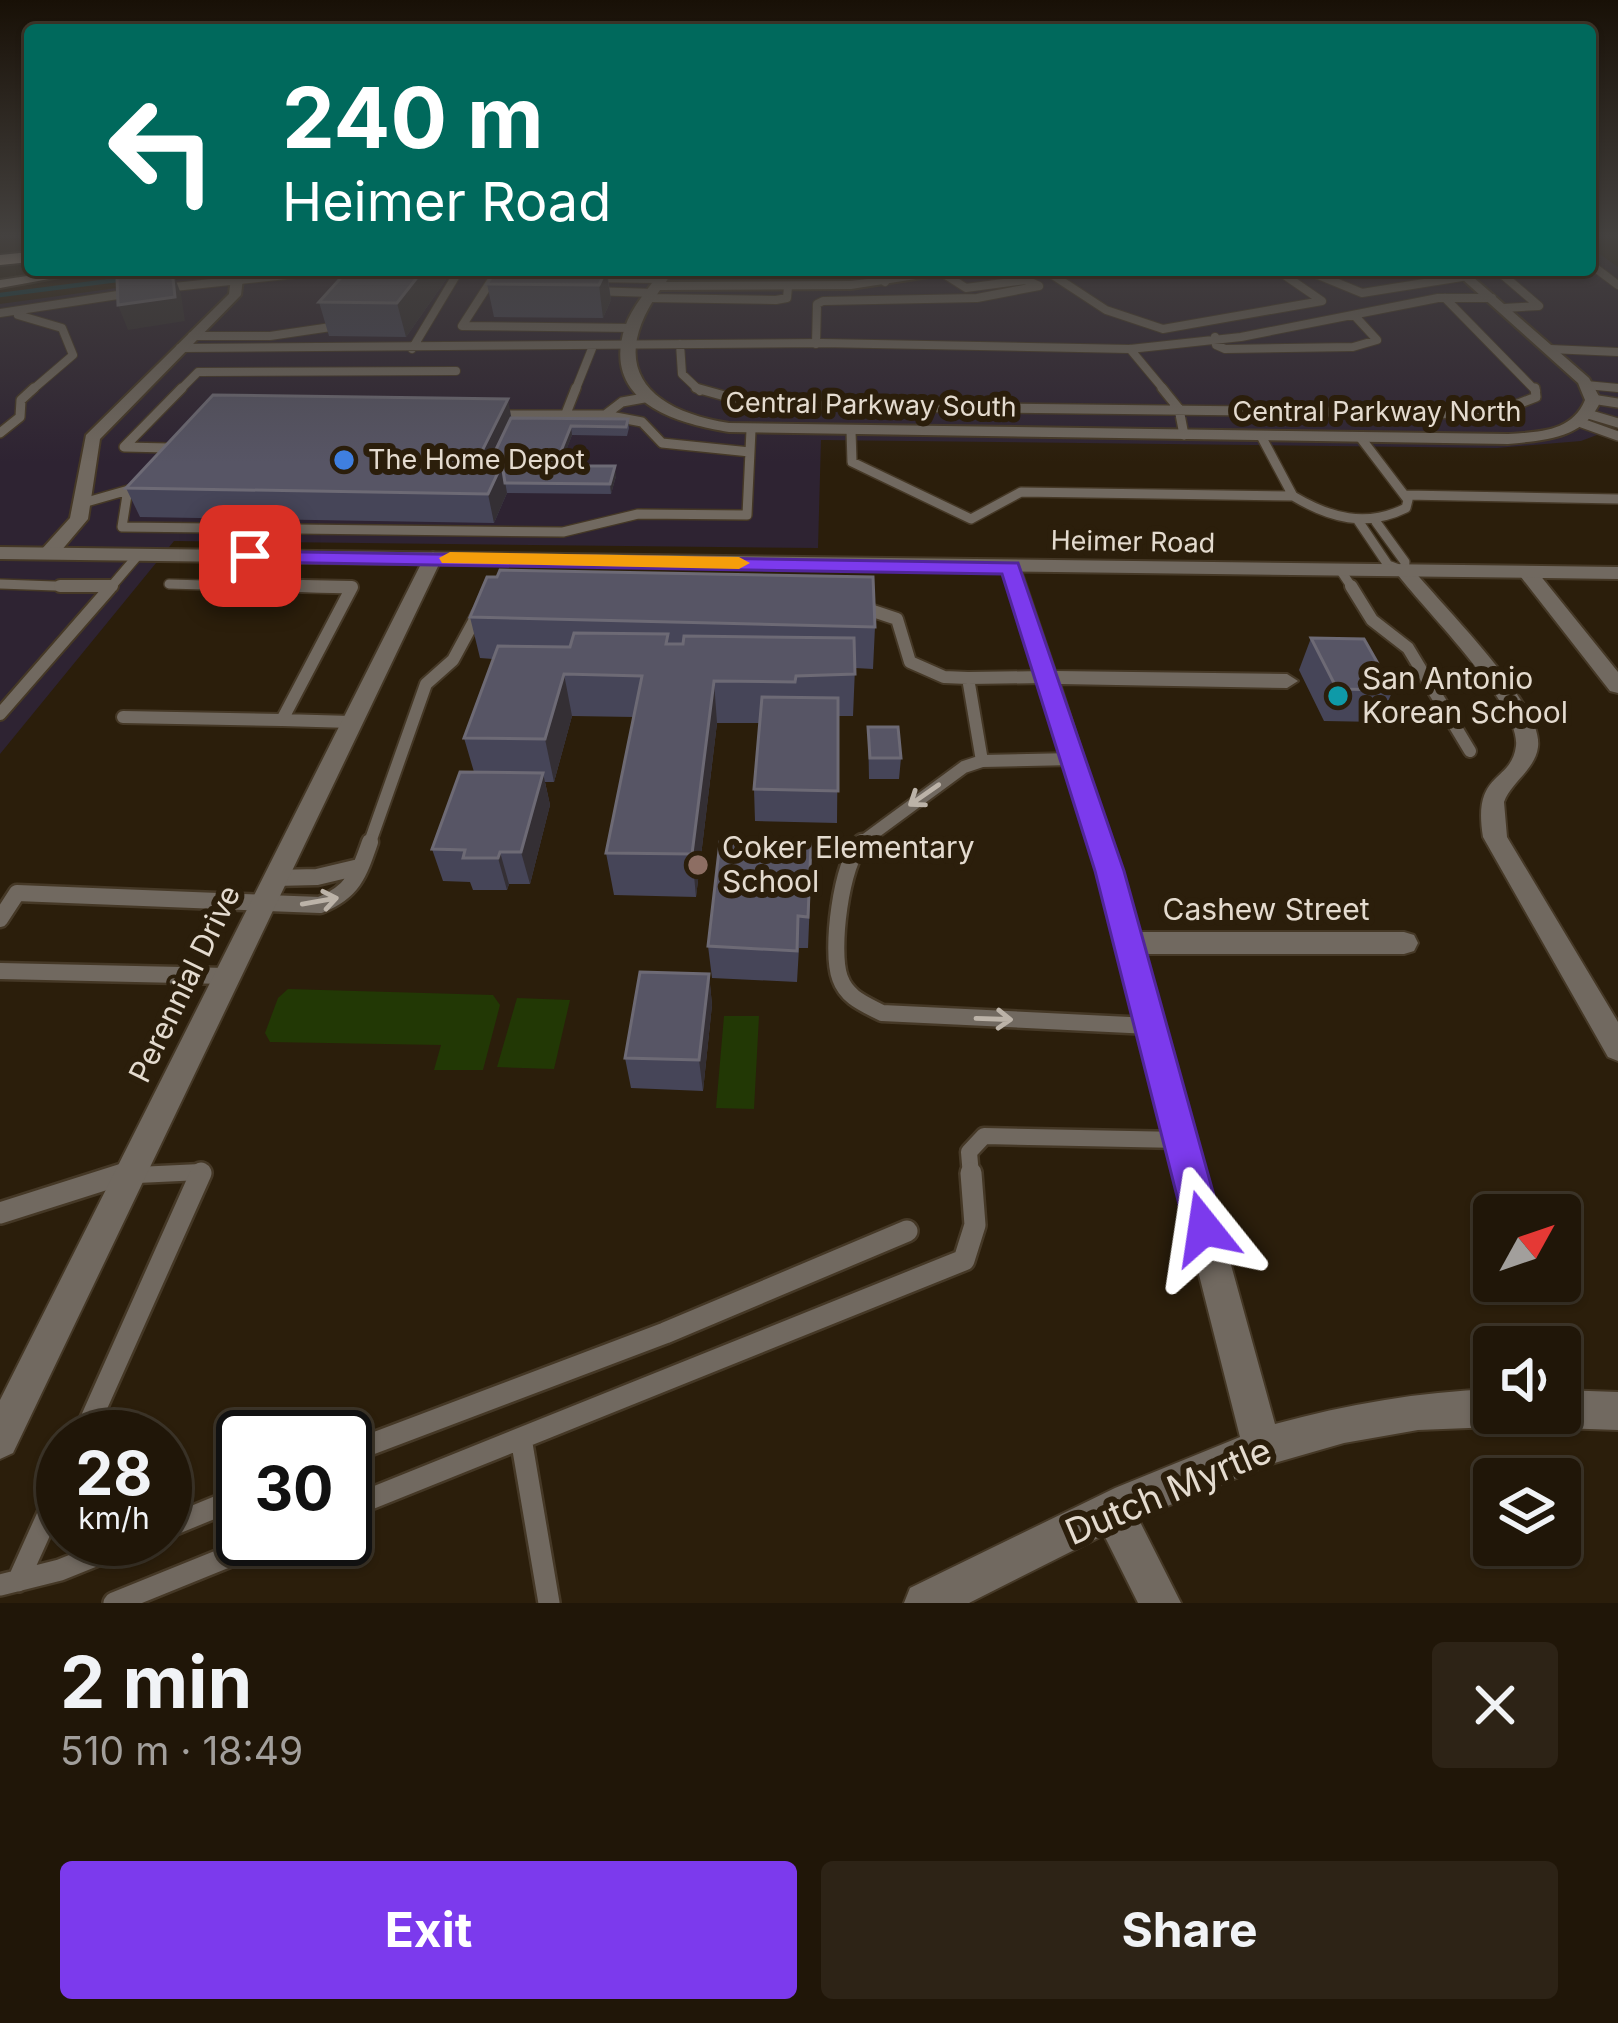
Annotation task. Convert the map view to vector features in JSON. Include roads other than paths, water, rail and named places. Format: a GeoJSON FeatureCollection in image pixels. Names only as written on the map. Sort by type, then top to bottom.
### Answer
{"type":"FeatureCollection","features":[{"type":"Feature","properties":{"kind":"street"},"geometry":{"type":"LineString","coordinates":[[48,554],[72,531],[83,503],[92,438],[217,312]]}},
{"type":"Feature","properties":{"kind":"street"},"geometry":{"type":"LineString","coordinates":[[644,312],[632,336],[633,377],[644,398]]}},
{"type":"Feature","properties":{"kind":"street"},"geometry":{"type":"LineString","coordinates":[[1508,312],[1550,349],[1587,405]]}},
{"type":"Feature","properties":{"kind":"street","name":"Central Parkway South"},"geometry":{"type":"LineString","coordinates":[[644,398],[680,418],[751,430],[1100,434]]}},
{"type":"Feature","properties":{"kind":"street","name":"Central Parkway North"},"geometry":{"type":"LineString","coordinates":[[1100,434],[1508,439],[1550,434],[1587,405]]}},
{"type":"Feature","properties":{"kind":"street","name":"Heimer Road"},"geometry":{"type":"LineString","coordinates":[[3,556],[433,558],[740,569],[1618,573]]}},
{"type":"Feature","properties":{"kind":"street","name":"Perennial Drive"},"geometry":{"type":"LineString","coordinates":[[0,1440],[433,558]]}},
{"type":"Feature","properties":{"kind":"street"},"geometry":{"type":"LineString","coordinates":[[1011,568],[1128,943],[1262,1447]]}},
{"type":"Feature","properties":{"kind":"street"},"geometry":{"type":"LineString","coordinates":[[1404,572],[1434,614],[1474,650],[1522,717],[1529,736],[1526,753],[1496,788],[1488,808],[1495,837],[1618,1048]]}},
{"type":"Feature","properties":{"kind":"street"},"geometry":{"type":"LineString","coordinates":[[1528,573],[1618,686]]}},
{"type":"Feature","properties":{"kind":"street"},"geometry":{"type":"LineString","coordinates":[[1046,676],[1287,682]]}},
{"type":"Feature","properties":{"kind":"street","name":"Cashew Street"},"geometry":{"type":"LineString","coordinates":[[1128,943],[1404,944]]}},
{"type":"Feature","properties":{"kind":"street","name":"Dutch Myrtle"},"geometry":{"type":"LineString","coordinates":[[925,1603],[1113,1512],[1262,1447],[1375,1418],[1473,1410]]}},
{"type":"Feature","properties":{"kind":"street"},"geometry":{"type":"LineString","coordinates":[[1581,1410],[1618,1411]]}},
{"type":"Feature","properties":{"kind":"street"},"geometry":{"type":"LineString","coordinates":[[1113,1512],[1160,1603]]}},
{"type":"Feature","properties":{"kind":"lane"},"geometry":{"type":"LineString","coordinates":[[412,350],[435,312]]}},
{"type":"Feature","properties":{"kind":"lane"},"geometry":{"type":"LineString","coordinates":[[471,312],[462,326],[632,336],[776,336]]}},
{"type":"Feature","properties":{"kind":"lane"},"geometry":{"type":"LineString","coordinates":[[816,344],[817,312]]}},
{"type":"Feature","properties":{"kind":"lane"},"geometry":{"type":"LineString","coordinates":[[1111,312],[1162,329],[1260,312]]}},
{"type":"Feature","properties":{"kind":"lane"},"geometry":{"type":"LineString","coordinates":[[186,342],[412,350],[593,346],[632,336],[680,344],[1130,349],[1371,312]]}},
{"type":"Feature","properties":{"kind":"lane"},"geometry":{"type":"LineString","coordinates":[[680,344],[681,376],[707,397],[726,402],[1493,413],[1518,409],[1536,397],[1535,385],[1459,312]]}},
{"type":"Feature","properties":{"kind":"lane"},"geometry":{"type":"LineString","coordinates":[[0,433],[20,417],[21,400],[73,355],[62,328],[4,313]]}},
{"type":"Feature","properties":{"kind":"lane"},"geometry":{"type":"LineString","coordinates":[[1215,337],[1216,345],[1225,349],[1353,347],[1377,340],[1354,315]]}},
{"type":"Feature","properties":{"kind":"lane"},"geometry":{"type":"LineString","coordinates":[[186,342],[331,327]]}},
{"type":"Feature","properties":{"kind":"lane"},"geometry":{"type":"LineString","coordinates":[[565,416],[593,346]]}},
{"type":"Feature","properties":{"kind":"lane"},"geometry":{"type":"LineString","coordinates":[[1130,349],[1179,409],[1184,435]]}},
{"type":"Feature","properties":{"kind":"lane"},"geometry":{"type":"LineString","coordinates":[[1550,349],[1618,352]]}},
{"type":"Feature","properties":{"kind":"lane"},"geometry":{"type":"LineString","coordinates":[[170,448],[124,447],[198,372],[456,370]]}},
{"type":"Feature","properties":{"kind":"lane"},"geometry":{"type":"LineString","coordinates":[[1587,405],[1618,388]]}},
{"type":"Feature","properties":{"kind":"lane"},"geometry":{"type":"LineString","coordinates":[[605,415],[622,402],[644,398]]}},
{"type":"Feature","properties":{"kind":"lane"},"geometry":{"type":"LineString","coordinates":[[1587,405],[1618,404]]}},
{"type":"Feature","properties":{"kind":"lane"},"geometry":{"type":"LineString","coordinates":[[1587,405],[1618,424]]}},
{"type":"Feature","properties":{"kind":"lane"},"geometry":{"type":"LineString","coordinates":[[1587,405],[1618,436]]}},
{"type":"Feature","properties":{"kind":"lane"},"geometry":{"type":"LineString","coordinates":[[0,407],[20,409]]}},
{"type":"Feature","properties":{"kind":"lane"},"geometry":{"type":"LineString","coordinates":[[476,415],[605,415],[642,422],[662,443],[750,452]]}},
{"type":"Feature","properties":{"kind":"lane"},"geometry":{"type":"LineString","coordinates":[[141,479],[128,495],[122,527],[563,532],[638,514],[747,515],[751,430]]}},
{"type":"Feature","properties":{"kind":"lane"},"geometry":{"type":"LineString","coordinates":[[851,431],[852,462],[971,519],[1021,492],[1293,496]]}},
{"type":"Feature","properties":{"kind":"lane"},"geometry":{"type":"LineString","coordinates":[[155,464],[181,436]]}},
{"type":"Feature","properties":{"kind":"lane"},"geometry":{"type":"LineString","coordinates":[[1261,436],[1293,496],[1314,509],[1376,522],[1406,508],[1405,495],[1360,437]]}},
{"type":"Feature","properties":{"kind":"lane"},"geometry":{"type":"LineString","coordinates":[[83,503],[128,495]]}},
{"type":"Feature","properties":{"kind":"lane"},"geometry":{"type":"LineString","coordinates":[[1405,495],[1618,499]]}},
{"type":"Feature","properties":{"kind":"lane"},"geometry":{"type":"LineString","coordinates":[[1357,519],[1388,565],[1404,572],[1405,562],[1376,522]]}},
{"type":"Feature","properties":{"kind":"lane"},"geometry":{"type":"LineString","coordinates":[[0,714],[140,554]]}},
{"type":"Feature","properties":{"kind":"lane"},"geometry":{"type":"LineString","coordinates":[[238,584],[250,556]]}},
{"type":"Feature","properties":{"kind":"lane"},"geometry":{"type":"LineString","coordinates":[[1340,571],[1372,620],[1408,648],[1470,751]]}},
{"type":"Feature","properties":{"kind":"lane"},"geometry":{"type":"LineString","coordinates":[[0,584],[110,588]]}},
{"type":"Feature","properties":{"kind":"lane"},"geometry":{"type":"LineString","coordinates":[[169,584],[352,587],[282,720]]}},
{"type":"Feature","properties":{"kind":"lane"},"geometry":{"type":"LineString","coordinates":[[0,919],[17,893],[268,891],[331,902],[356,882],[426,684],[453,660],[485,596]]}},
{"type":"Feature","properties":{"kind":"lane"},"geometry":{"type":"LineString","coordinates":[[844,606],[885,612],[902,627],[910,662],[944,677],[1046,676]]}},
{"type":"Feature","properties":{"kind":"lane"},"geometry":{"type":"LineString","coordinates":[[968,678],[982,761]]}},
{"type":"Feature","properties":{"kind":"lane"},"geometry":{"type":"LineString","coordinates":[[123,717],[351,722]]}},
{"type":"Feature","properties":{"kind":"lane"},"geometry":{"type":"LineString","coordinates":[[1073,759],[982,761],[964,767],[854,849],[843,872],[838,975],[851,997],[882,1013],[1150,1026]]}},
{"type":"Feature","properties":{"kind":"lane"},"geometry":{"type":"LineString","coordinates":[[268,891],[358,867]]}},
{"type":"Feature","properties":{"kind":"lane"},"geometry":{"type":"LineString","coordinates":[[0,971],[226,976]]}},
{"type":"Feature","properties":{"kind":"lane"},"geometry":{"type":"LineString","coordinates":[[372,1498],[964,1260],[975,1225],[969,1152],[984,1136],[1180,1140]]}},
{"type":"Feature","properties":{"kind":"lane"},"geometry":{"type":"LineString","coordinates":[[0,1213],[129,1172],[201,1172],[95,1410]]}},
{"type":"Feature","properties":{"kind":"lane"},"geometry":{"type":"LineString","coordinates":[[372,1444],[664,1333],[907,1231]]}},
{"type":"Feature","properties":{"kind":"lane"},"geometry":{"type":"LineString","coordinates":[[520,1438],[549,1603]]}},
{"type":"Feature","properties":{"kind":"lane"},"geometry":{"type":"LineString","coordinates":[[9,1582],[36,1532]]}},
{"type":"Feature","properties":{"kind":"lane"},"geometry":{"type":"LineString","coordinates":[[114,1603],[216,1562]]}},
{"type":"Feature","properties":{"kind":"lane"},"geometry":{"type":"LineString","coordinates":[[9,1582],[70,1566]]}},
{"type":"Feature","properties":{"kind":"place","name":"The Home Depot"},"geometry":{"type":"Point","coordinates":[344,460]}},
{"type":"Feature","properties":{"kind":"place","name":"San Antonio Korean School"},"geometry":{"type":"Point","coordinates":[1338,696]}},
{"type":"Feature","properties":{"kind":"place","name":"Coker Elementary School"},"geometry":{"type":"Point","coordinates":[698,865]}}]}
